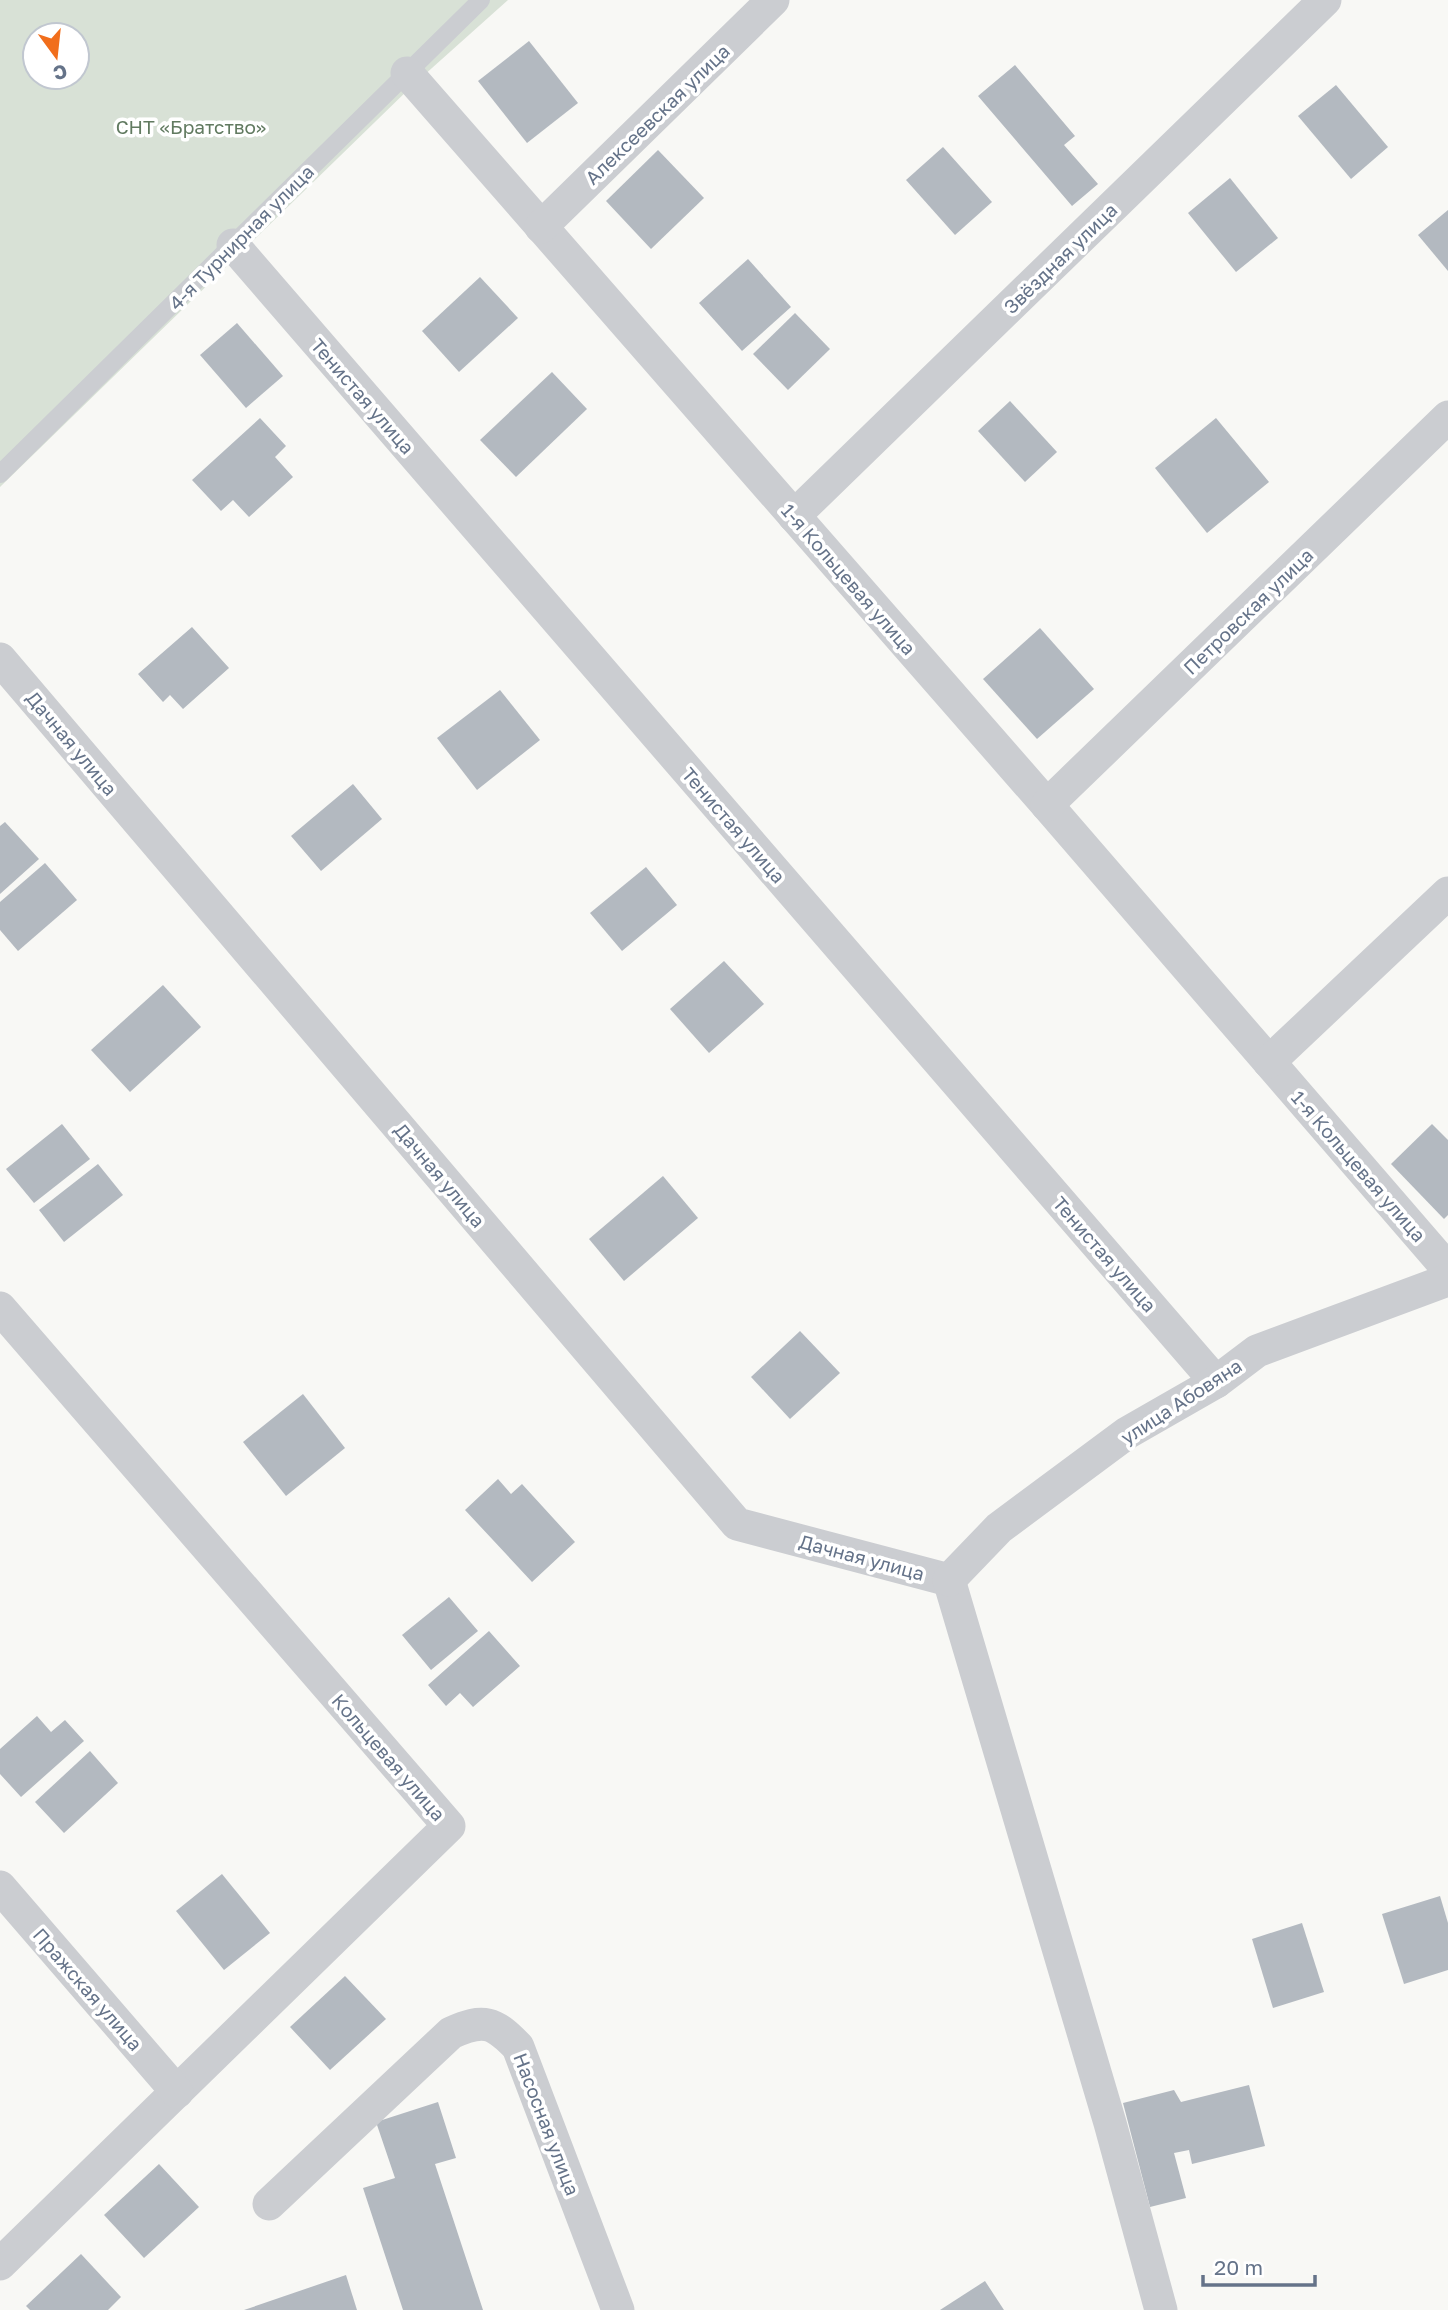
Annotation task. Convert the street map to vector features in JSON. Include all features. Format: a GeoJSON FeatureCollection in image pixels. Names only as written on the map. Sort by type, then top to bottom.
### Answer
{"type":"FeatureCollection","features":[{"type":"Feature","properties":{"kind":"street","name":"Алексеевская улица"},"geometry":{"type":"LineString","coordinates":[[541,227],[773,0]]}},
{"type":"Feature","properties":{"kind":"street","name":"Звёздная улица"},"geometry":{"type":"LineString","coordinates":[[794,516],[1325,0]]}},
{"type":"Feature","properties":{"kind":"street","name":"1-я Кольцевая улица"},"geometry":{"type":"LineString","coordinates":[[418,85],[1448,1269]]}},
{"type":"Feature","properties":{"kind":"street","name":"Тенистая улица"},"geometry":{"type":"LineString","coordinates":[[242,256],[1216,1382]]}},
{"type":"Feature","properties":{"kind":"street","name":"Петровская улица"},"geometry":{"type":"LineString","coordinates":[[1047,805],[1448,417]]}},
{"type":"Feature","properties":{"kind":"street","name":"Дачная улица"},"geometry":{"type":"LineString","coordinates":[[0,659],[737,1524],[949,1580]]}},
{"type":"Feature","properties":{"kind":"street"},"geometry":{"type":"LineString","coordinates":[[1269,1062],[1448,893]]}},
{"type":"Feature","properties":{"kind":"street","name":"улица Абовяна"},"geometry":{"type":"LineString","coordinates":[[949,1580],[999,1528],[1127,1433],[1216,1382],[1257,1351],[1448,1280]]}},
{"type":"Feature","properties":{"kind":"street","name":"Кольцевая улица"},"geometry":{"type":"LineString","coordinates":[[0,1308],[449,1826],[0,2264]]}},
{"type":"Feature","properties":{"kind":"street"},"geometry":{"type":"LineString","coordinates":[[949,1580],[1111,2123],[1161,2310]]}},
{"type":"Feature","properties":{"kind":"street","name":"Пражская улица"},"geometry":{"type":"LineString","coordinates":[[0,1886],[177,2092]]}},
{"type":"Feature","properties":{"kind":"street","name":"Насосная улица"},"geometry":{"type":"LineString","coordinates":[[269,2204],[451,2033],[468,2025],[488,2024],[502,2030],[518,2047],[618,2310]]}},
{"type":"Feature","properties":{"kind":"lane","name":"4-я Турнирная улица"},"geometry":{"type":"LineString","coordinates":[[0,474],[242,256],[418,85],[481,0]]}},
{"type":"Feature","properties":{"kind":"green space","name":"СНТ «Братство»"},"geometry":{"type":"Polygon","coordinates":[[[0,0],[508,0],[413,85],[0,487],[0,0]]]}},
{"type":"Feature","properties":{"kind":"building"},"geometry":{"type":"Polygon","coordinates":[[[529,41],[578,103],[527,143],[478,81],[529,41]]]}},
{"type":"Feature","properties":{"kind":"building"},"geometry":{"type":"Polygon","coordinates":[[[1015,65],[1075,136],[1064,145],[1098,184],[1072,206],[978,96],[1015,65]]]}},
{"type":"Feature","properties":{"kind":"building"},"geometry":{"type":"Polygon","coordinates":[[[1336,85],[1388,147],[1351,179],[1298,116],[1336,85]]]}},
{"type":"Feature","properties":{"kind":"building"},"geometry":{"type":"Polygon","coordinates":[[[943,147],[992,202],[955,235],[906,180],[943,147]]]}},
{"type":"Feature","properties":{"kind":"building"},"geometry":{"type":"Polygon","coordinates":[[[658,150],[704,198],[651,249],[606,201],[658,150]]]}},
{"type":"Feature","properties":{"kind":"building"},"geometry":{"type":"Polygon","coordinates":[[[1230,178],[1278,238],[1236,272],[1188,213],[1230,178]]]}},
{"type":"Feature","properties":{"kind":"building"},"geometry":{"type":"Polygon","coordinates":[[[1448,210],[1448,271],[1418,235],[1448,210]]]}},
{"type":"Feature","properties":{"kind":"building"},"geometry":{"type":"Polygon","coordinates":[[[748,259],[791,307],[742,351],[699,303],[748,259]]]}},
{"type":"Feature","properties":{"kind":"building"},"geometry":{"type":"Polygon","coordinates":[[[480,277],[518,318],[459,372],[422,331],[480,277]]]}},
{"type":"Feature","properties":{"kind":"building"},"geometry":{"type":"Polygon","coordinates":[[[795,313],[830,349],[788,390],[753,354],[795,313]]]}},
{"type":"Feature","properties":{"kind":"building"},"geometry":{"type":"Polygon","coordinates":[[[237,323],[283,376],[246,408],[200,355],[237,323]]]}},
{"type":"Feature","properties":{"kind":"building"},"geometry":{"type":"Polygon","coordinates":[[[552,372],[587,409],[516,477],[480,440],[552,372]]]}},
{"type":"Feature","properties":{"kind":"building"},"geometry":{"type":"Polygon","coordinates":[[[1010,401],[1057,452],[1025,482],[978,431],[1010,401]]]}},
{"type":"Feature","properties":{"kind":"building"},"geometry":{"type":"Polygon","coordinates":[[[260,418],[286,446],[275,457],[293,477],[249,517],[233,500],[221,511],[192,480],[260,418]]]}},
{"type":"Feature","properties":{"kind":"building"},"geometry":{"type":"Polygon","coordinates":[[[1216,418],[1269,482],[1207,533],[1155,468],[1216,418]]]}},
{"type":"Feature","properties":{"kind":"building"},"geometry":{"type":"Polygon","coordinates":[[[192,627],[229,668],[183,709],[170,695],[163,702],[138,674],[192,627]]]}},
{"type":"Feature","properties":{"kind":"building"},"geometry":{"type":"Polygon","coordinates":[[[1040,628],[1094,689],[1037,739],[983,679],[1040,628]]]}},
{"type":"Feature","properties":{"kind":"building"},"geometry":{"type":"Polygon","coordinates":[[[500,690],[540,740],[477,790],[437,738],[500,690]]]}},
{"type":"Feature","properties":{"kind":"building"},"geometry":{"type":"Polygon","coordinates":[[[353,784],[382,819],[321,871],[291,836],[353,784]]]}},
{"type":"Feature","properties":{"kind":"building"},"geometry":{"type":"Polygon","coordinates":[[[5,822],[39,859],[0,894],[0,826],[5,822]]]}},
{"type":"Feature","properties":{"kind":"building"},"geometry":{"type":"Polygon","coordinates":[[[45,863],[77,900],[18,951],[0,930],[0,902],[45,863]]]}},
{"type":"Feature","properties":{"kind":"building"},"geometry":{"type":"Polygon","coordinates":[[[646,867],[677,905],[622,951],[590,913],[646,867]]]}},
{"type":"Feature","properties":{"kind":"building"},"geometry":{"type":"Polygon","coordinates":[[[724,961],[764,1004],[709,1053],[670,1009],[724,961]]]}},
{"type":"Feature","properties":{"kind":"building"},"geometry":{"type":"Polygon","coordinates":[[[163,985],[201,1027],[130,1092],[91,1050],[163,985]]]}},
{"type":"Feature","properties":{"kind":"building"},"geometry":{"type":"Polygon","coordinates":[[[62,1124],[90,1159],[34,1203],[6,1169],[62,1124]]]}},
{"type":"Feature","properties":{"kind":"building"},"geometry":{"type":"Polygon","coordinates":[[[1432,1124],[1448,1140],[1448,1215],[1444,1219],[1391,1164],[1432,1124]]]}},
{"type":"Feature","properties":{"kind":"building"},"geometry":{"type":"Polygon","coordinates":[[[98,1164],[123,1195],[64,1242],[39,1210],[98,1164]]]}},
{"type":"Feature","properties":{"kind":"building"},"geometry":{"type":"Polygon","coordinates":[[[663,1176],[698,1218],[624,1281],[589,1239],[663,1176]]]}},
{"type":"Feature","properties":{"kind":"building"},"geometry":{"type":"Polygon","coordinates":[[[800,1331],[840,1373],[790,1419],[751,1377],[800,1331]]]}},
{"type":"Feature","properties":{"kind":"building"},"geometry":{"type":"Polygon","coordinates":[[[303,1394],[345,1448],[286,1496],[243,1442],[303,1394]]]}},
{"type":"Feature","properties":{"kind":"building"},"geometry":{"type":"Polygon","coordinates":[[[498,1479],[511,1494],[522,1484],[575,1542],[532,1582],[465,1510],[498,1479]]]}},
{"type":"Feature","properties":{"kind":"building"},"geometry":{"type":"Polygon","coordinates":[[[449,1597],[478,1631],[431,1670],[402,1635],[449,1597]]]}},
{"type":"Feature","properties":{"kind":"building"},"geometry":{"type":"Polygon","coordinates":[[[489,1631],[520,1666],[473,1707],[460,1693],[446,1706],[428,1685],[489,1631]]]}},
{"type":"Feature","properties":{"kind":"building"},"geometry":{"type":"Polygon","coordinates":[[[37,1716],[51,1732],[65,1720],[84,1741],[21,1797],[0,1774],[0,1749],[37,1716]]]}},
{"type":"Feature","properties":{"kind":"building"},"geometry":{"type":"Polygon","coordinates":[[[90,1751],[118,1783],[64,1833],[35,1802],[90,1751]]]}},
{"type":"Feature","properties":{"kind":"building"},"geometry":{"type":"Polygon","coordinates":[[[222,1874],[270,1933],[224,1970],[176,1911],[222,1874]]]}},
{"type":"Feature","properties":{"kind":"building"},"geometry":{"type":"Polygon","coordinates":[[[1440,1896],[1448,1923],[1448,1970],[1404,1984],[1382,1914],[1440,1896]]]}},
{"type":"Feature","properties":{"kind":"building"},"geometry":{"type":"Polygon","coordinates":[[[1302,1923],[1324,1992],[1273,2008],[1252,1939],[1302,1923]]]}},
{"type":"Feature","properties":{"kind":"building"},"geometry":{"type":"Polygon","coordinates":[[[345,1976],[386,2019],[330,2070],[290,2027],[345,1976]]]}},
{"type":"Feature","properties":{"kind":"building"},"geometry":{"type":"Polygon","coordinates":[[[1249,2085],[1265,2146],[1192,2164],[1189,2150],[1174,2153],[1186,2198],[1150,2207],[1123,2103],[1174,2090],[1181,2102],[1249,2085]]]}},
{"type":"Feature","properties":{"kind":"building"},"geometry":{"type":"Polygon","coordinates":[[[438,2102],[456,2158],[435,2164],[483,2310],[403,2310],[363,2188],[395,2178],[376,2122],[438,2102]]]}},
{"type":"Feature","properties":{"kind":"building"},"geometry":{"type":"Polygon","coordinates":[[[159,2164],[199,2207],[144,2258],[104,2215],[159,2164]]]}},
{"type":"Feature","properties":{"kind":"building"},"geometry":{"type":"Polygon","coordinates":[[[81,2254],[121,2297],[108,2310],[30,2310],[26,2306],[81,2254]]]}},
{"type":"Feature","properties":{"kind":"building"},"geometry":{"type":"Polygon","coordinates":[[[346,2275],[357,2310],[244,2310],[346,2275]]]}},
{"type":"Feature","properties":{"kind":"building"},"geometry":{"type":"Polygon","coordinates":[[[985,2281],[1004,2310],[940,2310],[985,2281]]]}}]}
